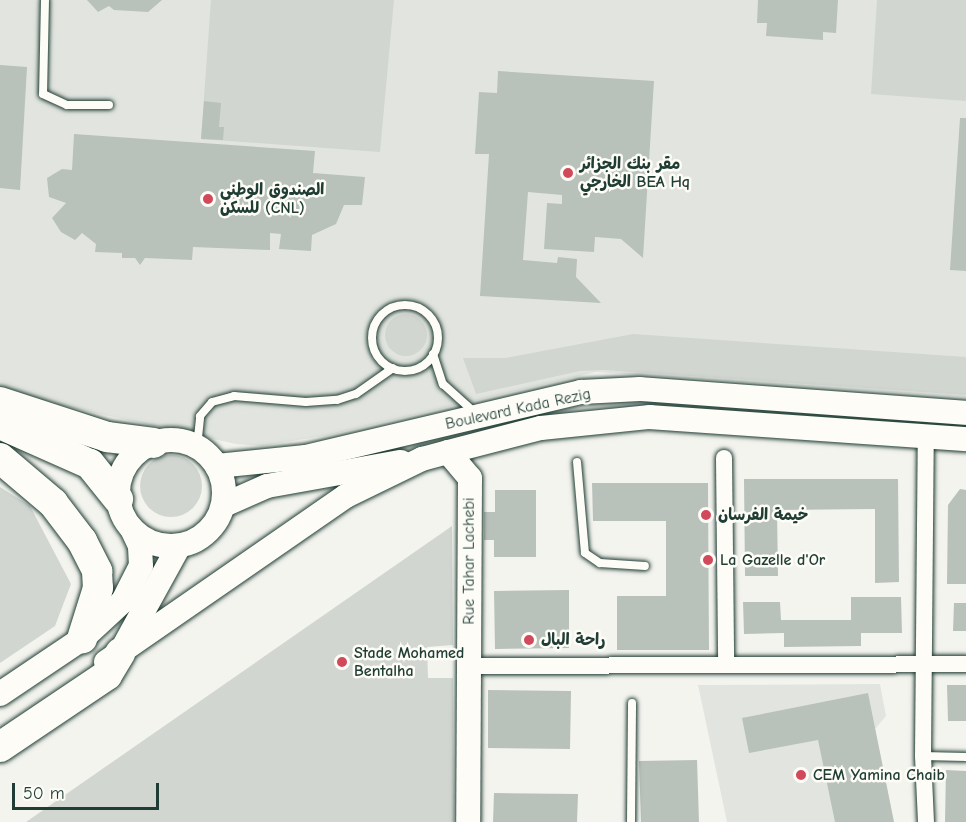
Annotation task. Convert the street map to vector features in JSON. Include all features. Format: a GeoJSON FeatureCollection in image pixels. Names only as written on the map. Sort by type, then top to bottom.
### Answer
{"type":"FeatureCollection","features":[{"type":"Feature","properties":{"kind":"highway"},"geometry":{"type":"LineString","coordinates":[[0,402],[107,437],[154,443]]}},
{"type":"Feature","properties":{"kind":"highway"},"geometry":{"type":"LineString","coordinates":[[0,424],[90,464],[118,499]]}},
{"type":"Feature","properties":{"kind":"highway"},"geometry":{"type":"LineString","coordinates":[[0,458],[53,503],[82,541],[97,571],[98,588],[82,639]]}},
{"type":"Feature","properties":{"kind":"highway"},"geometry":{"type":"LineString","coordinates":[[0,747],[107,675],[120,653]]}},
{"type":"Feature","properties":{"kind":"main road","name":"Boulevard Kada Rezig"},"geometry":{"type":"LineString","coordinates":[[218,466],[306,457],[478,414],[580,392],[640,389],[966,414]]}},
{"type":"Feature","properties":{"kind":"main road","name":"Boulevard Kada Rezig"},"geometry":{"type":"LineString","coordinates":[[422,459],[541,428],[650,417],[966,439]]}},
{"type":"Feature","properties":{"kind":"main road"},"geometry":{"type":"LineString","coordinates":[[0,694],[82,639],[130,591],[141,566],[140,546],[118,499],[126,464],[154,443],[172,440],[197,447],[218,466],[224,485],[224,505]]}},
{"type":"Feature","properties":{"kind":"main road","name":"Rue Tahar Lachebi"},"geometry":{"type":"LineString","coordinates":[[448,452],[470,478],[468,822]]}},
{"type":"Feature","properties":{"kind":"main road"},"geometry":{"type":"LineString","coordinates":[[133,531],[154,544],[179,546],[200,539],[224,505],[267,486],[422,459]]}},
{"type":"Feature","properties":{"kind":"main road"},"geometry":{"type":"LineString","coordinates":[[0,729],[120,653],[346,496],[422,459]]}},
{"type":"Feature","properties":{"kind":"main road"},"geometry":{"type":"LineString","coordinates":[[120,653],[179,546]]}},
{"type":"Feature","properties":{"kind":"street"},"geometry":{"type":"LineString","coordinates":[[926,436],[923,664],[926,822]]}},
{"type":"Feature","properties":{"kind":"street"},"geometry":{"type":"LineString","coordinates":[[724,458],[726,665]]}},
{"type":"Feature","properties":{"kind":"street"},"geometry":{"type":"LineString","coordinates":[[469,666],[966,664]]}},
{"type":"Feature","properties":{"kind":"lane"},"geometry":{"type":"LineString","coordinates":[[45,0],[43,94],[67,105],[109,105]]}},
{"type":"Feature","properties":{"kind":"lane"},"geometry":{"type":"LineString","coordinates":[[433,354],[416,369],[393,368],[376,354],[372,340],[376,322],[392,307],[413,306],[430,316],[437,335],[433,354],[448,390],[478,414]]}},
{"type":"Feature","properties":{"kind":"lane"},"geometry":{"type":"LineString","coordinates":[[197,447],[199,420],[212,402],[234,396],[306,402],[337,400],[356,394],[393,368]]}},
{"type":"Feature","properties":{"kind":"lane"},"geometry":{"type":"LineString","coordinates":[[577,462],[585,553],[600,563],[645,566]]}},
{"type":"Feature","properties":{"kind":"lane"},"geometry":{"type":"LineString","coordinates":[[631,822],[632,703]]}},
{"type":"Feature","properties":{"kind":"lane"},"geometry":{"type":"LineString","coordinates":[[923,756],[966,757]]}},
{"type":"Feature","properties":{"kind":"shaded area"},"geometry":{"type":"Polygon","coordinates":[[[0,0],[966,0],[966,397],[596,372],[329,435],[262,446],[236,444],[0,392],[0,0]]]}},
{"type":"Feature","properties":{"kind":"shaded area"},"geometry":{"type":"Polygon","coordinates":[[[211,0],[394,0],[380,152],[201,139],[211,0]]]}},
{"type":"Feature","properties":{"kind":"shaded area"},"geometry":{"type":"Polygon","coordinates":[[[877,0],[966,0],[966,101],[871,94],[877,0]]]}},
{"type":"Feature","properties":{"kind":"shaded area"},"geometry":{"type":"Polygon","coordinates":[[[406,314],[421,320],[427,335],[421,350],[406,356],[391,350],[385,335],[391,320],[406,314]]]}},
{"type":"Feature","properties":{"kind":"shaded area"},"geometry":{"type":"Polygon","coordinates":[[[633,334],[966,357],[966,395],[604,370],[580,371],[476,394],[463,358],[506,358],[633,334]]]}},
{"type":"Feature","properties":{"kind":"shaded area"},"geometry":{"type":"Polygon","coordinates":[[[165,455],[177,455],[193,464],[200,474],[202,486],[200,498],[193,508],[177,517],[165,517],[154,512],[145,503],[140,492],[140,480],[145,469],[154,460],[165,455]]]}},
{"type":"Feature","properties":{"kind":"shaded area"},"geometry":{"type":"Polygon","coordinates":[[[0,487],[30,506],[71,584],[55,626],[0,663],[0,487]]]}},
{"type":"Feature","properties":{"kind":"shaded area","name":"Stade Mohamed Bentalha"},"geometry":{"type":"Polygon","coordinates":[[[452,526],[453,645],[427,647],[428,678],[453,678],[454,822],[26,822],[452,526]]]}},
{"type":"Feature","properties":{"kind":"shaded area","name":"CEM Yamina Chaib"},"geometry":{"type":"Polygon","coordinates":[[[880,684],[886,716],[875,729],[894,822],[727,822],[698,685],[880,684]]]}},
{"type":"Feature","properties":{"kind":"building"},"geometry":{"type":"Polygon","coordinates":[[[87,0],[162,0],[148,12],[114,10],[109,6],[98,12],[87,0]]]}},
{"type":"Feature","properties":{"kind":"building"},"geometry":{"type":"Polygon","coordinates":[[[758,0],[838,0],[836,33],[823,32],[823,40],[766,36],[767,23],[757,23],[758,0]]]}},
{"type":"Feature","properties":{"kind":"building"},"geometry":{"type":"Polygon","coordinates":[[[0,65],[27,67],[20,190],[0,188],[0,65]]]}},
{"type":"Feature","properties":{"kind":"building","name":"مقر بنك الجزائر الخارجي BEA Hq"},"geometry":{"type":"Polygon","coordinates":[[[498,71],[654,81],[643,258],[621,239],[595,237],[594,252],[544,249],[547,203],[562,204],[562,195],[528,192],[523,260],[557,263],[558,257],[577,259],[576,277],[601,303],[480,296],[489,154],[475,154],[479,92],[497,93],[498,71]]]}},
{"type":"Feature","properties":{"kind":"building"},"geometry":{"type":"Polygon","coordinates":[[[204,101],[221,103],[219,127],[224,127],[223,140],[201,139],[204,101]]]}},
{"type":"Feature","properties":{"kind":"building"},"geometry":{"type":"Polygon","coordinates":[[[960,118],[966,118],[966,271],[950,270],[960,118]]]}},
{"type":"Feature","properties":{"kind":"building","name":"الصندوق الوطني للسكن (CNL)"},"geometry":{"type":"Polygon","coordinates":[[[74,134],[315,151],[313,173],[365,177],[362,205],[344,205],[336,224],[312,235],[311,251],[279,249],[281,234],[270,233],[270,250],[193,247],[192,260],[145,258],[140,265],[135,258],[122,258],[122,253],[95,252],[96,244],[82,233],[75,240],[61,232],[52,218],[66,203],[49,197],[47,178],[62,169],[72,170],[74,134]]]}},
{"type":"Feature","properties":{"kind":"building"},"geometry":{"type":"Polygon","coordinates":[[[744,479],[898,479],[899,582],[875,583],[875,509],[777,510],[778,576],[745,576],[744,479]]]}},
{"type":"Feature","properties":{"kind":"building"},"geometry":{"type":"Polygon","coordinates":[[[592,483],[708,483],[709,650],[617,650],[617,596],[666,596],[666,521],[593,521],[592,483]]]}},
{"type":"Feature","properties":{"kind":"building"},"geometry":{"type":"Polygon","coordinates":[[[960,489],[966,490],[966,584],[947,584],[948,505],[960,489]]]}},
{"type":"Feature","properties":{"kind":"building"},"geometry":{"type":"Polygon","coordinates":[[[495,490],[536,490],[536,557],[494,557],[494,540],[484,540],[484,512],[495,512],[495,490]]]}},
{"type":"Feature","properties":{"kind":"building"},"geometry":{"type":"Polygon","coordinates":[[[569,590],[569,648],[495,649],[494,591],[569,590]]]}},
{"type":"Feature","properties":{"kind":"building"},"geometry":{"type":"Polygon","coordinates":[[[851,597],[901,597],[902,633],[861,633],[861,646],[784,647],[784,633],[744,634],[743,602],[780,602],[781,620],[851,620],[851,597]]]}},
{"type":"Feature","properties":{"kind":"building"},"geometry":{"type":"Polygon","coordinates":[[[954,603],[966,603],[966,631],[953,631],[954,603]]]}},
{"type":"Feature","properties":{"kind":"building"},"geometry":{"type":"Polygon","coordinates":[[[947,685],[966,685],[966,721],[948,721],[947,685]]]}},
{"type":"Feature","properties":{"kind":"building"},"geometry":{"type":"Polygon","coordinates":[[[488,690],[571,691],[570,749],[488,748],[488,690]]]}},
{"type":"Feature","properties":{"kind":"building"},"geometry":{"type":"Polygon","coordinates":[[[868,693],[894,822],[835,822],[818,740],[749,753],[742,718],[868,693]]]}},
{"type":"Feature","properties":{"kind":"building"},"geometry":{"type":"Polygon","coordinates":[[[697,760],[699,822],[641,822],[639,761],[697,760]]]}},
{"type":"Feature","properties":{"kind":"building"},"geometry":{"type":"Polygon","coordinates":[[[946,770],[966,771],[966,822],[945,822],[946,770]]]}},
{"type":"Feature","properties":{"kind":"building"},"geometry":{"type":"Polygon","coordinates":[[[494,793],[578,794],[577,822],[493,822],[494,793]]]}},
{"type":"Feature","properties":{"kind":"place","name":"مقر بنك الجزائر الخارجي BEA Hq"},"geometry":{"type":"Point","coordinates":[568,173]}},
{"type":"Feature","properties":{"kind":"place","name":"الصندوق الوطني للسكن (CNL)"},"geometry":{"type":"Point","coordinates":[208,199]}},
{"type":"Feature","properties":{"kind":"place","name":"خيمة الفرسان"},"geometry":{"type":"Point","coordinates":[706,515]}},
{"type":"Feature","properties":{"kind":"place","name":"La Gazelle d'Or"},"geometry":{"type":"Point","coordinates":[708,560]}},
{"type":"Feature","properties":{"kind":"place","name":"راحة البال"},"geometry":{"type":"Point","coordinates":[529,640]}},
{"type":"Feature","properties":{"kind":"place","name":"Stade Mohamed Bentalha"},"geometry":{"type":"Point","coordinates":[342,662]}},
{"type":"Feature","properties":{"kind":"place","name":"CEM Yamina Chaib"},"geometry":{"type":"Point","coordinates":[801,775]}}]}
